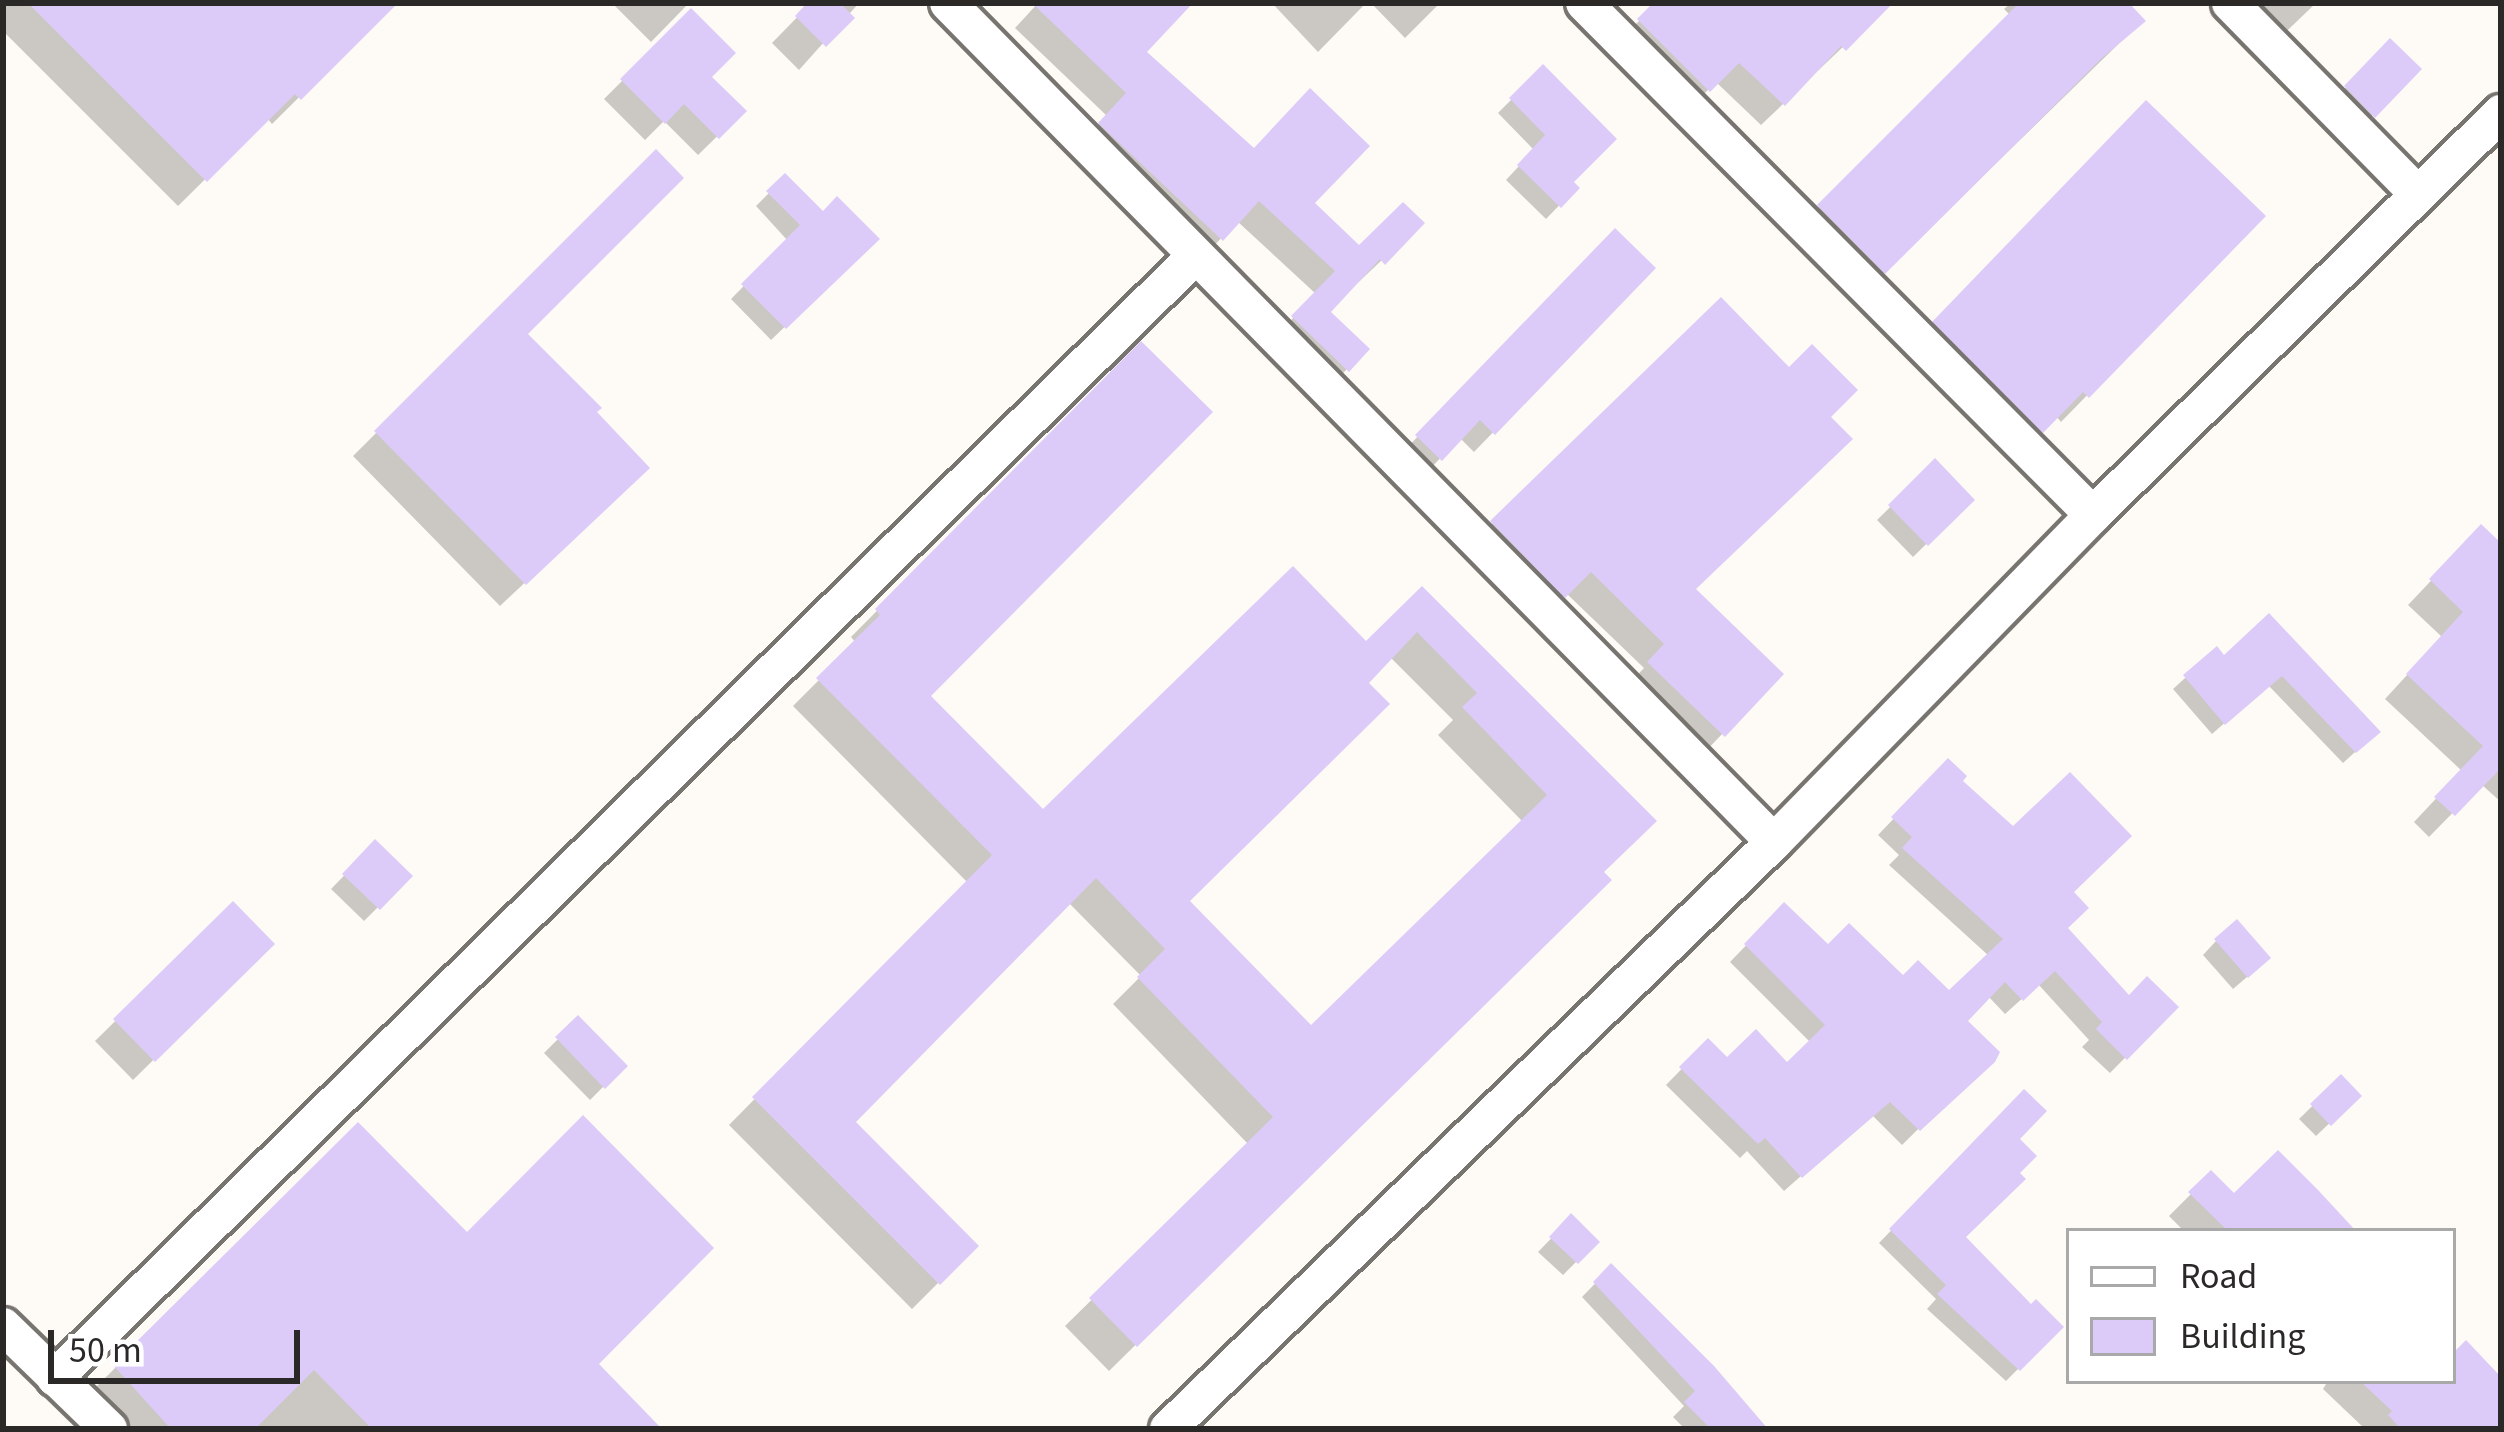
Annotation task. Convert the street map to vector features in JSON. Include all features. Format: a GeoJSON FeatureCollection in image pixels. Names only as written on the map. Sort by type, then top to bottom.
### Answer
{"type":"FeatureCollection","features":[{"type":"Feature","properties":{"kind":"street"},"geometry":{"type":"LineString","coordinates":[[948,3],[1774,842]]}},
{"type":"Feature","properties":{"kind":"street"},"geometry":{"type":"LineString","coordinates":[[1584,3],[2092,515]]}},
{"type":"Feature","properties":{"kind":"street"},"geometry":{"type":"LineString","coordinates":[[2230,3],[2415,191]]}},
{"type":"Feature","properties":{"kind":"street"},"geometry":{"type":"LineString","coordinates":[[1168,1429],[1774,842],[2092,515],[2415,191],[2501,112]]}},
{"type":"Feature","properties":{"kind":"street"},"geometry":{"type":"LineString","coordinates":[[55,1378],[1194,257]]}},
{"type":"Feature","properties":{"kind":"street"},"geometry":{"type":"LineString","coordinates":[[3,1326],[109,1429]]}},
{"type":"Feature","properties":{"kind":"building"},"geometry":{"type":"Polygon","coordinates":[[[28,3],[398,3],[301,100],[295,94],[207,182],[28,3]]]}},
{"type":"Feature","properties":{"kind":"building"},"geometry":{"type":"Polygon","coordinates":[[[807,3],[840,3],[855,18],[826,47],[795,16],[807,3]]]}},
{"type":"Feature","properties":{"kind":"building"},"geometry":{"type":"Polygon","coordinates":[[[1032,3],[1193,3],[1147,52],[1254,148],[1310,88],[1370,146],[1315,203],[1359,245],[1403,202],[1425,223],[1385,265],[1380,259],[1331,312],[1370,349],[1349,372],[1291,316],[1335,271],[1259,201],[1223,241],[1098,123],[1126,93],[1032,3]]]}},
{"type":"Feature","properties":{"kind":"building"},"geometry":{"type":"Polygon","coordinates":[[[1653,3],[1893,3],[1846,51],[1841,46],[1785,106],[1739,63],[1710,92],[1637,19],[1653,3]]]}},
{"type":"Feature","properties":{"kind":"building"},"geometry":{"type":"Polygon","coordinates":[[[2019,3],[2129,3],[2146,21],[2102,58],[1885,274],[1817,205],[2019,3]]]}},
{"type":"Feature","properties":{"kind":"building"},"geometry":{"type":"Polygon","coordinates":[[[691,8],[736,53],[712,77],[747,111],[719,139],[684,104],[665,124],[620,79],[691,8]]]}},
{"type":"Feature","properties":{"kind":"building"},"geometry":{"type":"Polygon","coordinates":[[[2390,38],[2422,69],[2375,118],[2344,86],[2390,38]]]}},
{"type":"Feature","properties":{"kind":"building"},"geometry":{"type":"Polygon","coordinates":[[[1543,64],[1617,139],[1574,182],[1580,188],[1561,208],[1517,165],[1545,135],[1509,98],[1543,64]]]}},
{"type":"Feature","properties":{"kind":"building"},"geometry":{"type":"Polygon","coordinates":[[[2146,100],[2266,216],[2089,398],[2083,392],[2043,433],[1932,322],[2146,100]]]}},
{"type":"Feature","properties":{"kind":"building"},"geometry":{"type":"Polygon","coordinates":[[[656,149],[684,178],[528,334],[602,408],[597,412],[650,468],[526,585],[374,431],[656,149]]]}},
{"type":"Feature","properties":{"kind":"building"},"geometry":{"type":"Polygon","coordinates":[[[785,173],[823,211],[837,196],[880,239],[786,329],[741,284],[800,225],[766,191],[785,173]]]}},
{"type":"Feature","properties":{"kind":"building"},"geometry":{"type":"Polygon","coordinates":[[[1615,228],[1656,268],[1495,435],[1480,420],[1442,461],[1415,435],[1615,228]]]}},
{"type":"Feature","properties":{"kind":"building"},"geometry":{"type":"Polygon","coordinates":[[[1721,297],[1789,367],[1812,344],[1858,390],[1831,417],[1853,439],[1696,589],[1784,674],[1725,737],[1647,662],[1664,644],[1591,572],[1565,598],[1490,521],[1721,297]]]}},
{"type":"Feature","properties":{"kind":"building"},"geometry":{"type":"Polygon","coordinates":[[[1141,341],[1213,412],[931,696],[1043,809],[1293,566],[1366,641],[1422,586],[1657,821],[1604,872],[1612,880],[1137,1347],[1089,1298],[1273,1117],[1137,977],[1165,949],[1096,878],[856,1122],[979,1246],[940,1285],[752,1097],[992,855],[816,678],[880,615],[875,609],[1141,341]],[[1417,632],[1369,683],[1390,704],[1190,901],[1311,1025],[1547,795],[1462,707],[1477,693],[1417,632]]]}},
{"type":"Feature","properties":{"kind":"building"},"geometry":{"type":"Polygon","coordinates":[[[1935,458],[1975,500],[1928,546],[1888,505],[1935,458]]]}},
{"type":"Feature","properties":{"kind":"building"},"geometry":{"type":"Polygon","coordinates":[[[2481,524],[2501,543],[2501,768],[2455,816],[2434,797],[2483,746],[2406,674],[2463,612],[2429,579],[2481,524]]]}},
{"type":"Feature","properties":{"kind":"building"},"geometry":{"type":"Polygon","coordinates":[[[2269,613],[2381,732],[2356,753],[2282,676],[2225,725],[2183,675],[2217,646],[2224,655],[2269,613]]]}},
{"type":"Feature","properties":{"kind":"building"},"geometry":{"type":"Polygon","coordinates":[[[1948,758],[1967,776],[1963,781],[2013,826],[2070,772],[2132,836],[2074,892],[2089,908],[2068,928],[2129,995],[2147,976],[2179,1007],[2127,1060],[2096,1029],[2102,1022],[2055,971],[2023,1001],[2005,982],[1968,1021],[2000,1052],[1995,1062],[1920,1131],[1890,1102],[1802,1178],[1765,1138],[1758,1144],[1679,1067],[1708,1038],[1727,1057],[1756,1029],[1787,1062],[1825,1025],[1744,944],[1784,902],[1828,944],[1849,923],[1903,975],[1918,960],[1949,990],[2003,939],[1902,848],[1912,837],[1891,817],[1948,758]]]}},
{"type":"Feature","properties":{"kind":"building"},"geometry":{"type":"Polygon","coordinates":[[[375,839],[413,876],[380,910],[342,874],[375,839]]]}},
{"type":"Feature","properties":{"kind":"building"},"geometry":{"type":"Polygon","coordinates":[[[233,901],[275,944],[155,1062],[113,1019],[233,901]]]}},
{"type":"Feature","properties":{"kind":"building"},"geometry":{"type":"Polygon","coordinates":[[[2237,919],[2271,958],[2248,978],[2214,939],[2237,919]]]}},
{"type":"Feature","properties":{"kind":"building"},"geometry":{"type":"Polygon","coordinates":[[[578,1015],[628,1066],[605,1089],[555,1037],[578,1015]]]}},
{"type":"Feature","properties":{"kind":"building"},"geometry":{"type":"Polygon","coordinates":[[[2341,1074],[2362,1096],[2331,1126],[2310,1104],[2341,1074]]]}},
{"type":"Feature","properties":{"kind":"building"},"geometry":{"type":"Polygon","coordinates":[[[2024,1089],[2047,1111],[2020,1139],[2037,1156],[2020,1173],[2026,1179],[1966,1237],[2031,1304],[2036,1299],[2064,1327],[2020,1371],[1937,1294],[1946,1285],[1889,1229],[2024,1089]]]}},
{"type":"Feature","properties":{"kind":"building"},"geometry":{"type":"Polygon","coordinates":[[[583,1115],[714,1248],[599,1364],[662,1429],[372,1429],[314,1370],[255,1429],[171,1429],[113,1365],[358,1122],[467,1232],[583,1115]]]}},
{"type":"Feature","properties":{"kind":"building"},"geometry":{"type":"Polygon","coordinates":[[[2278,1150],[2353,1228],[2225,1228],[2188,1192],[2211,1170],[2234,1193],[2278,1150]]]}},
{"type":"Feature","properties":{"kind":"building"},"geometry":{"type":"Polygon","coordinates":[[[1571,1213],[1600,1242],[1578,1264],[1549,1237],[1571,1213]]]}},
{"type":"Feature","properties":{"kind":"building"},"geometry":{"type":"Polygon","coordinates":[[[1611,1263],[1714,1366],[1768,1429],[1711,1429],[1684,1402],[1695,1391],[1593,1282],[1611,1263]]]}},
{"type":"Feature","properties":{"kind":"building"},"geometry":{"type":"Polygon","coordinates":[[[2466,1340],[2501,1377],[2501,1429],[2401,1429],[2388,1415],[2392,1411],[2363,1384],[2456,1384],[2456,1350],[2466,1340]]]}}]}
